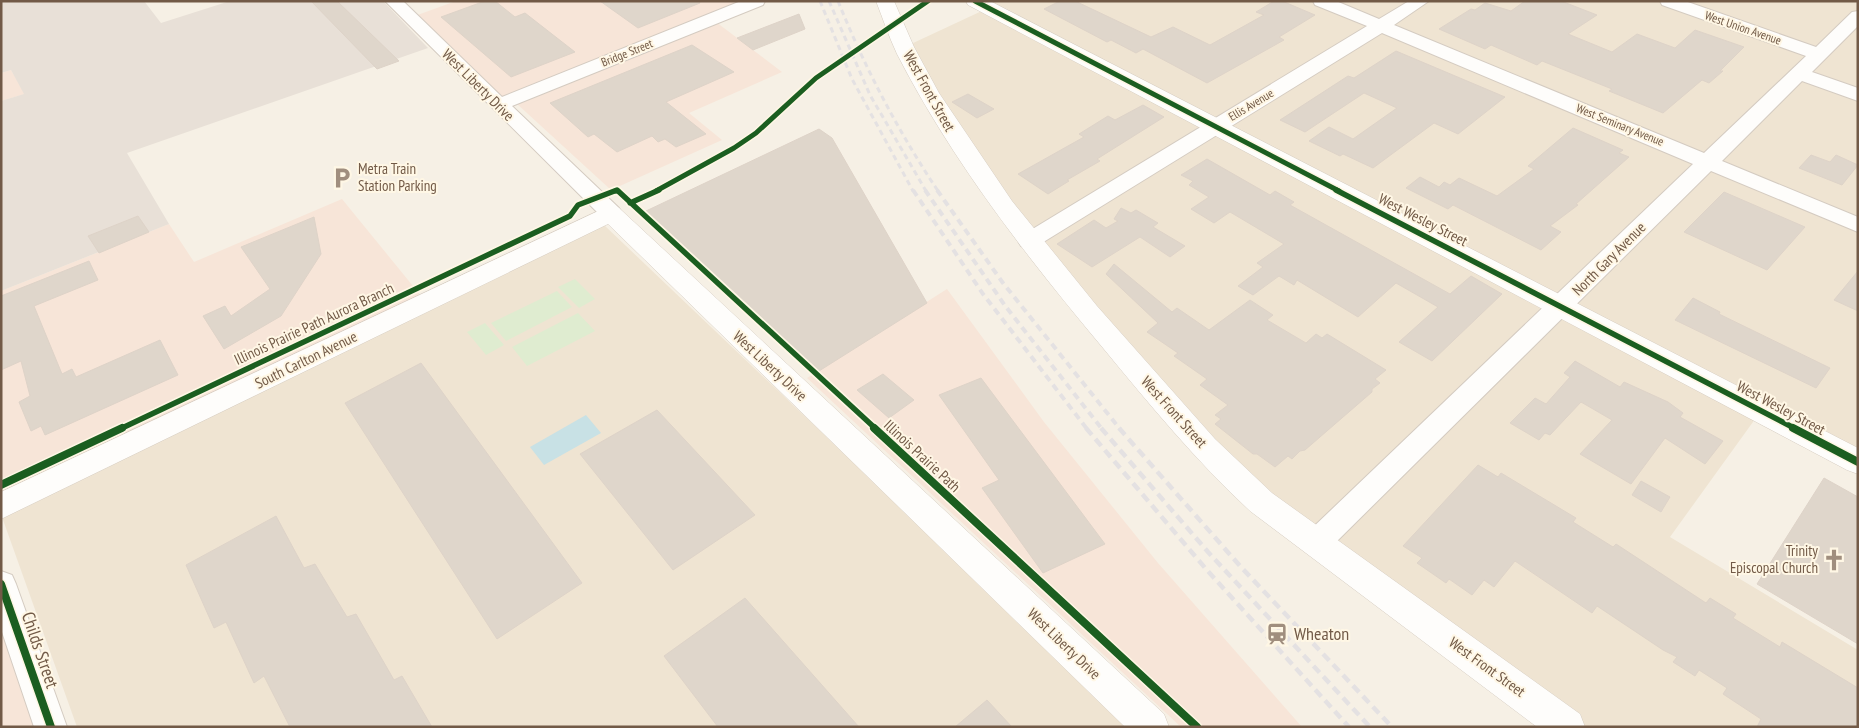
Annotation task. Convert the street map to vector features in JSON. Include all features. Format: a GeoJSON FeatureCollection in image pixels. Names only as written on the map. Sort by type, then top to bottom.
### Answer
{"type":"FeatureCollection","features":[{"type":"Feature","properties":{"kind":"street","name":"West Liberty Drive"},"geometry":{"type":"LineString","coordinates":[[393,1],[498,105],[1151,727]]}},
{"type":"Feature","properties":{"kind":"street","name":"Bridge Street"},"geometry":{"type":"LineString","coordinates":[[498,105],[757,1]]}},
{"type":"Feature","properties":{"kind":"street","name":"West Front Street"},"geometry":{"type":"LineString","coordinates":[[886,1],[906,52],[945,120],[1029,241],[1138,371],[1230,474],[1261,502],[1567,727]]}},
{"type":"Feature","properties":{"kind":"street","name":"West Wesley Street"},"geometry":{"type":"LineString","coordinates":[[975,1],[1858,462]]}},
{"type":"Feature","properties":{"kind":"street","name":"West Seminary Avenue"},"geometry":{"type":"LineString","coordinates":[[1321,1],[1858,225]]}},
{"type":"Feature","properties":{"kind":"street","name":"Ellis Avenue"},"geometry":{"type":"LineString","coordinates":[[1029,241],[1421,1]]}},
{"type":"Feature","properties":{"kind":"street","name":"West Union Avenue"},"geometry":{"type":"LineString","coordinates":[[1668,1],[1818,54]]}},
{"type":"Feature","properties":{"kind":"street","name":"North Gary Avenue"},"geometry":{"type":"LineString","coordinates":[[1317,542],[1858,16]]}},
{"type":"Feature","properties":{"kind":"street"},"geometry":{"type":"LineString","coordinates":[[1798,73],[1858,95]]}},
{"type":"Feature","properties":{"kind":"street","name":"South Carlton Avenue"},"geometry":{"type":"LineString","coordinates":[[1,506],[611,213]]}},
{"type":"Feature","properties":{"kind":"street","name":"Childs Street"},"geometry":{"type":"LineString","coordinates":[[1,584],[51,727]]}},
{"type":"Feature","properties":{"kind":"shaded area"},"geometry":{"type":"Polygon","coordinates":[[[1,1],[144,1],[161,23],[230,1],[383,1],[428,48],[127,153],[169,224],[1,291],[1,101],[24,94],[11,70],[1,73],[1,1]]]}},
{"type":"Feature","properties":{"kind":"shaded area"},"geometry":{"type":"Polygon","coordinates":[[[456,1],[749,1],[500,101],[412,17],[456,1]]]}},
{"type":"Feature","properties":{"kind":"shaded area"},"geometry":{"type":"Polygon","coordinates":[[[987,1],[1858,1],[1858,453],[987,1]]]}},
{"type":"Feature","properties":{"kind":"shaded area"},"geometry":{"type":"Polygon","coordinates":[[[986,9],[1209,125],[1032,232],[971,151],[911,44],[986,9]]]}},
{"type":"Feature","properties":{"kind":"shaded area"},"geometry":{"type":"Polygon","coordinates":[[[716,22],[782,72],[689,113],[722,140],[611,190],[516,103],[716,22]]]}},
{"type":"Feature","properties":{"kind":"shaded area"},"geometry":{"type":"Polygon","coordinates":[[[11,70],[25,94],[1,101],[1,73],[11,70]]]}},
{"type":"Feature","properties":{"kind":"shaded area"},"geometry":{"type":"Polygon","coordinates":[[[1217,130],[1549,306],[1311,529],[1268,498],[1037,240],[1217,130]]]}},
{"type":"Feature","properties":{"kind":"shaded area"},"geometry":{"type":"Polygon","coordinates":[[[342,199],[426,302],[1,505],[1,291],[169,224],[194,262],[342,199]]]}},
{"type":"Feature","properties":{"kind":"shaded area"},"geometry":{"type":"Polygon","coordinates":[[[604,225],[1131,727],[77,727],[2,517],[604,225]]]}},
{"type":"Feature","properties":{"kind":"shaded area"},"geometry":{"type":"Polygon","coordinates":[[[947,289],[1044,422],[1158,563],[1302,727],[1181,727],[807,378],[947,289]]]}},
{"type":"Feature","properties":{"kind":"shaded area"},"geometry":{"type":"Polygon","coordinates":[[[1563,315],[1758,415],[1670,537],[1858,650],[1858,727],[1582,727],[1331,542],[1563,315]]]}},
{"type":"Feature","properties":{"kind":"shaded area"},"geometry":{"type":"Polygon","coordinates":[[[1,624],[34,727],[1,727],[1,624]]]}},
{"type":"Feature","properties":{"kind":"green space"},"geometry":{"type":"Polygon","coordinates":[[[575,279],[595,299],[579,308],[558,287],[575,279]]]}},
{"type":"Feature","properties":{"kind":"green space"},"geometry":{"type":"Polygon","coordinates":[[[557,291],[572,307],[506,341],[491,323],[557,291]]]}},
{"type":"Feature","properties":{"kind":"green space"},"geometry":{"type":"Polygon","coordinates":[[[578,313],[595,331],[527,366],[512,347],[578,313]]]}},
{"type":"Feature","properties":{"kind":"green space"},"geometry":{"type":"Polygon","coordinates":[[[485,323],[504,345],[486,355],[467,332],[485,323]]]}},
{"type":"Feature","properties":{"kind":"water"},"geometry":{"type":"Polygon","coordinates":[[[586,415],[601,433],[544,465],[530,447],[586,415]]]}},
{"type":"Feature","properties":{"kind":"building"},"geometry":{"type":"Polygon","coordinates":[[[311,1],[337,1],[399,61],[377,69],[311,1]]]}},
{"type":"Feature","properties":{"kind":"building"},"geometry":{"type":"Polygon","coordinates":[[[485,1],[495,1],[515,17],[525,13],[575,52],[511,77],[441,17],[485,1]]]}},
{"type":"Feature","properties":{"kind":"building"},"geometry":{"type":"Polygon","coordinates":[[[600,1],[699,1],[700,3],[638,28],[600,1]]]}},
{"type":"Feature","properties":{"kind":"building"},"geometry":{"type":"Polygon","coordinates":[[[1060,1],[1075,1],[1151,37],[1173,27],[1210,45],[1264,15],[1256,12],[1274,1],[1282,1],[1315,15],[1279,37],[1284,40],[1207,83],[1143,49],[1136,53],[1111,40],[1107,42],[1044,9],[1060,1]]]}},
{"type":"Feature","properties":{"kind":"building"},"geometry":{"type":"Polygon","coordinates":[[[1525,1],[1561,1],[1597,15],[1568,34],[1612,52],[1637,34],[1675,48],[1695,30],[1744,47],[1720,71],[1723,71],[1709,83],[1702,80],[1663,113],[1609,91],[1612,89],[1542,61],[1537,65],[1491,45],[1485,49],[1439,29],[1471,9],[1475,10],[1485,3],[1511,11],[1525,1]]]}},
{"type":"Feature","properties":{"kind":"building"},"geometry":{"type":"Polygon","coordinates":[[[799,14],[805,29],[753,50],[737,38],[799,14]]]}},
{"type":"Feature","properties":{"kind":"building"},"geometry":{"type":"Polygon","coordinates":[[[692,45],[734,72],[666,102],[706,134],[676,147],[665,139],[658,142],[652,136],[617,152],[594,134],[588,137],[550,103],[692,45]]]}},
{"type":"Feature","properties":{"kind":"building"},"geometry":{"type":"Polygon","coordinates":[[[1396,51],[1505,97],[1458,134],[1434,123],[1373,168],[1343,154],[1340,156],[1309,141],[1329,127],[1353,139],[1397,108],[1364,93],[1305,132],[1280,120],[1348,76],[1354,78],[1396,51]]]}},
{"type":"Feature","properties":{"kind":"building"},"geometry":{"type":"Polygon","coordinates":[[[968,94],[994,109],[977,118],[952,102],[968,94]]]}},
{"type":"Feature","properties":{"kind":"building"},"geometry":{"type":"Polygon","coordinates":[[[1143,105],[1164,117],[1097,159],[1100,161],[1067,180],[1069,181],[1048,194],[1018,174],[1084,137],[1079,134],[1108,116],[1115,120],[1143,105]]]}},
{"type":"Feature","properties":{"kind":"building"},"geometry":{"type":"Polygon","coordinates":[[[1573,128],[1623,150],[1619,153],[1629,157],[1576,204],[1578,205],[1550,226],[1561,232],[1541,250],[1453,205],[1448,209],[1406,188],[1420,177],[1439,187],[1444,182],[1450,185],[1459,178],[1497,196],[1534,169],[1528,166],[1573,128]]]}},
{"type":"Feature","properties":{"kind":"building"},"geometry":{"type":"Polygon","coordinates":[[[819,129],[832,138],[927,303],[819,371],[646,211],[819,129]]]}},
{"type":"Feature","properties":{"kind":"building"},"geometry":{"type":"Polygon","coordinates":[[[1811,155],[1830,162],[1836,155],[1858,165],[1842,185],[1799,168],[1811,155]]]}},
{"type":"Feature","properties":{"kind":"building"},"geometry":{"type":"Polygon","coordinates":[[[1207,159],[1270,195],[1275,191],[1294,202],[1290,205],[1450,294],[1471,276],[1502,294],[1432,361],[1399,342],[1438,307],[1396,283],[1358,317],[1297,280],[1294,285],[1279,276],[1253,295],[1238,286],[1263,267],[1257,263],[1284,244],[1230,212],[1214,223],[1191,209],[1209,197],[1189,185],[1193,181],[1181,175],[1207,159]]]}},
{"type":"Feature","properties":{"kind":"building"},"geometry":{"type":"Polygon","coordinates":[[[1724,192],[1805,227],[1767,270],[1684,232],[1724,192]]]}},
{"type":"Feature","properties":{"kind":"building"},"geometry":{"type":"Polygon","coordinates":[[[1121,208],[1131,213],[1136,210],[1158,223],[1153,227],[1185,246],[1170,257],[1140,237],[1092,267],[1057,244],[1094,220],[1106,228],[1118,221],[1114,219],[1121,208]]]}},
{"type":"Feature","properties":{"kind":"building"},"geometry":{"type":"Polygon","coordinates":[[[138,216],[149,232],[99,253],[88,236],[138,216]]]}},
{"type":"Feature","properties":{"kind":"building"},"geometry":{"type":"Polygon","coordinates":[[[314,217],[321,254],[281,316],[224,349],[203,316],[225,306],[231,316],[270,289],[241,247],[314,217]]]}},
{"type":"Feature","properties":{"kind":"building"},"geometry":{"type":"Polygon","coordinates":[[[89,261],[98,280],[34,306],[62,374],[72,369],[76,377],[160,340],[178,375],[45,435],[41,426],[31,431],[19,402],[30,396],[21,361],[1,370],[1,296],[89,261]]]}},
{"type":"Feature","properties":{"kind":"building"},"geometry":{"type":"Polygon","coordinates":[[[1114,264],[1172,312],[1177,308],[1209,330],[1250,300],[1273,315],[1267,320],[1306,343],[1316,334],[1322,338],[1327,334],[1386,370],[1375,379],[1380,383],[1372,389],[1372,392],[1305,450],[1300,451],[1292,459],[1288,456],[1275,467],[1257,454],[1253,454],[1215,424],[1221,419],[1215,415],[1228,405],[1200,385],[1207,379],[1174,356],[1178,353],[1147,332],[1158,323],[1106,274],[1114,264]]]}},
{"type":"Feature","properties":{"kind":"building"},"geometry":{"type":"Polygon","coordinates":[[[1858,271],[1858,311],[1834,300],[1858,271]]]}},
{"type":"Feature","properties":{"kind":"building"},"geometry":{"type":"Polygon","coordinates":[[[1693,298],[1720,312],[1719,314],[1830,368],[1816,388],[1675,320],[1693,298]]]}},
{"type":"Feature","properties":{"kind":"building"},"geometry":{"type":"Polygon","coordinates":[[[1575,361],[1620,387],[1624,382],[1668,402],[1683,413],[1680,417],[1723,441],[1705,464],[1665,438],[1631,484],[1580,454],[1612,420],[1581,402],[1550,435],[1545,433],[1539,440],[1510,423],[1535,398],[1546,404],[1570,377],[1564,373],[1575,361]]]}},
{"type":"Feature","properties":{"kind":"building"},"geometry":{"type":"Polygon","coordinates":[[[421,363],[582,583],[497,639],[345,403],[421,363]]]}},
{"type":"Feature","properties":{"kind":"building"},"geometry":{"type":"Polygon","coordinates":[[[883,374],[914,400],[889,418],[857,390],[883,374]]]}},
{"type":"Feature","properties":{"kind":"building"},"geometry":{"type":"Polygon","coordinates":[[[981,378],[1105,544],[1043,573],[982,488],[999,480],[939,395],[981,378]]]}},
{"type":"Feature","properties":{"kind":"building"},"geometry":{"type":"Polygon","coordinates":[[[657,410],[755,515],[673,570],[580,454],[657,410]]]}},
{"type":"Feature","properties":{"kind":"building"},"geometry":{"type":"Polygon","coordinates":[[[1478,465],[1498,477],[1501,473],[1576,518],[1573,522],[1613,547],[1616,544],[1706,603],[1710,598],[1736,614],[1733,618],[1780,647],[1782,642],[1858,688],[1858,727],[1757,727],[1761,719],[1723,694],[1727,688],[1699,670],[1695,676],[1673,662],[1677,657],[1663,650],[1597,606],[1592,613],[1515,561],[1494,587],[1484,580],[1472,595],[1449,579],[1446,583],[1417,563],[1422,558],[1403,546],[1478,465]]]}},
{"type":"Feature","properties":{"kind":"building","name":"Trinity Episcopal Church"},"geometry":{"type":"Polygon","coordinates":[[[1824,478],[1858,497],[1858,644],[1757,584],[1824,478]]]}},
{"type":"Feature","properties":{"kind":"building"},"geometry":{"type":"Polygon","coordinates":[[[1641,481],[1670,497],[1661,512],[1632,495],[1641,481]]]}},
{"type":"Feature","properties":{"kind":"building"},"geometry":{"type":"Polygon","coordinates":[[[276,516],[304,568],[315,564],[347,617],[356,614],[394,680],[402,676],[432,727],[290,727],[264,676],[254,683],[226,622],[214,628],[186,565],[276,516]]]}},
{"type":"Feature","properties":{"kind":"building"},"geometry":{"type":"Polygon","coordinates":[[[745,598],[859,727],[718,727],[664,656],[745,598]]]}},
{"type":"Feature","properties":{"kind":"building"},"geometry":{"type":"Polygon","coordinates":[[[987,700],[1012,727],[955,727],[987,700]]]}},
{"type":"Feature","properties":{"kind":"railway"},"geometry":{"type":"LineString","coordinates":[[820,1],[852,79],[913,191]]}},
{"type":"Feature","properties":{"kind":"railway"},"geometry":{"type":"LineString","coordinates":[[829,1],[870,95],[926,191]]}},
{"type":"Feature","properties":{"kind":"railway"},"geometry":{"type":"LineString","coordinates":[[838,1],[859,51],[883,99],[938,191]]}},
{"type":"Feature","properties":{"kind":"railway"},"geometry":{"type":"LineString","coordinates":[[913,190],[983,294],[1087,429]]}},
{"type":"Feature","properties":{"kind":"railway"},"geometry":{"type":"LineString","coordinates":[[925,190],[1006,307],[1102,429]]}},
{"type":"Feature","properties":{"kind":"railway"},"geometry":{"type":"LineString","coordinates":[[937,190],[1003,283],[1120,429]]}},
{"type":"Feature","properties":{"kind":"railway"},"geometry":{"type":"LineString","coordinates":[[1086,428],[1206,569],[1349,727]]}},
{"type":"Feature","properties":{"kind":"railway"},"geometry":{"type":"LineString","coordinates":[[1101,428],[1208,552],[1370,727]]}},
{"type":"Feature","properties":{"kind":"railway"},"geometry":{"type":"LineString","coordinates":[[1119,428],[1240,566],[1392,727]]}},
{"type":"Feature","properties":{"kind":"cycle path"},"geometry":{"type":"LineString","coordinates":[[630,203],[675,182],[734,148],[756,133],[816,78],[928,1]]}},
{"type":"Feature","properties":{"kind":"cycle path"},"geometry":{"type":"LineString","coordinates":[[975,1],[1858,462]]}},
{"type":"Feature","properties":{"kind":"cycle path","name":"Illinois Prairie Path Aurora Branch"},"geometry":{"type":"LineString","coordinates":[[1,485],[345,324],[570,216],[578,205],[617,190],[1197,727]]}},
{"type":"Feature","properties":{"kind":"cycle path"},"geometry":{"type":"LineString","coordinates":[[1,584],[51,727]]}},
{"type":"Feature","properties":{"kind":"place","name":"Metra Train Station Parking"},"geometry":{"type":"Point","coordinates":[342,178]}},
{"type":"Feature","properties":{"kind":"place","name":"Trinity Episcopal Church"},"geometry":{"type":"Point","coordinates":[1834,560]}},
{"type":"Feature","properties":{"kind":"place","name":"Wheaton"},"geometry":{"type":"Point","coordinates":[1277,634]}}]}
